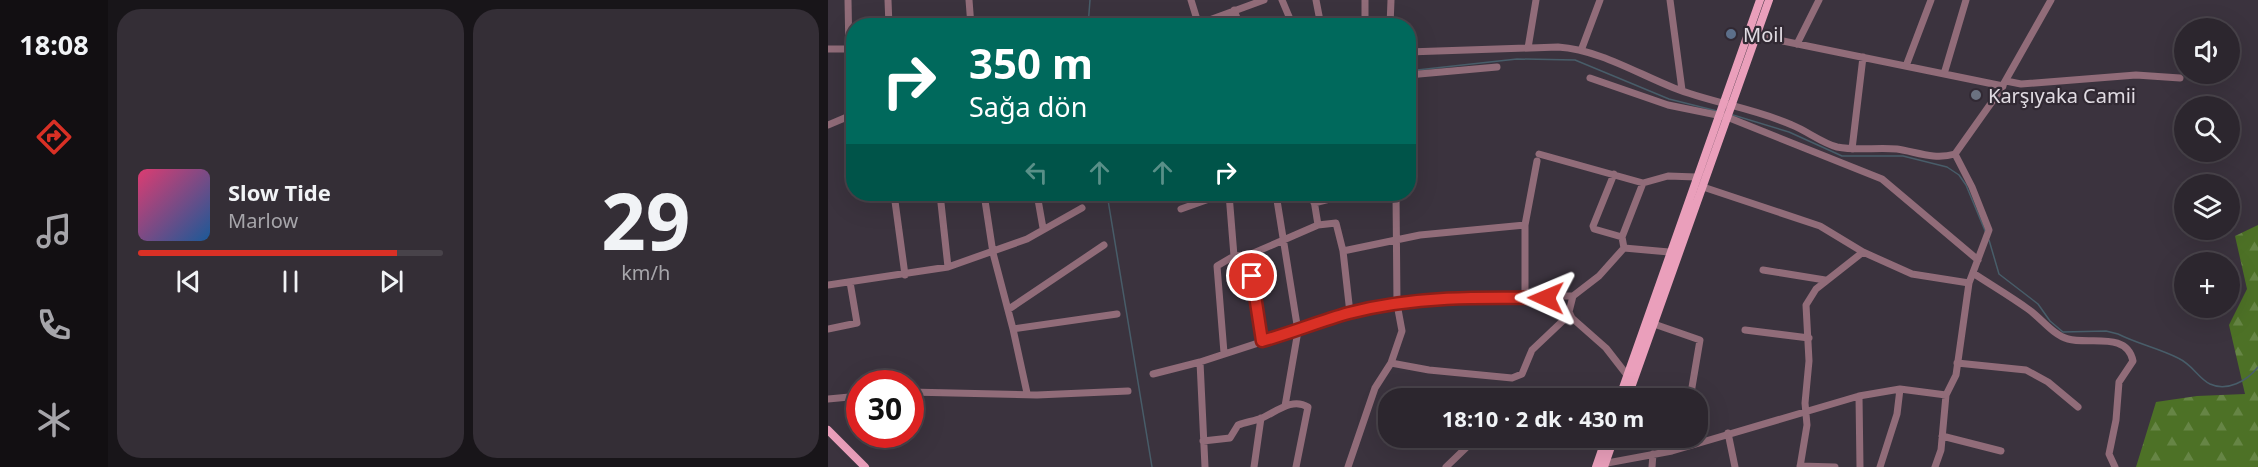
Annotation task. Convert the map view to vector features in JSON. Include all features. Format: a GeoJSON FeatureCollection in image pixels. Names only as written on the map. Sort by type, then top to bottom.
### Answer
{"type":"FeatureCollection","features":[{"type":"Feature","properties":{"kind":"main road"},"geometry":{"type":"LineString","coordinates":[[1623,388],[1696,177],[1769,0]]}},
{"type":"Feature","properties":{"kind":"main road"},"geometry":{"type":"LineString","coordinates":[[1631,388],[1703,187],[1757,1]]}},
{"type":"Feature","properties":{"kind":"main road"},"geometry":{"type":"LineString","coordinates":[[828,429],[865,467]]}},
{"type":"Feature","properties":{"kind":"main road"},"geometry":{"type":"LineString","coordinates":[[1597,467],[1603,448]]}},
{"type":"Feature","properties":{"kind":"main road"},"geometry":{"type":"LineString","coordinates":[[1605,465],[1611,448]]}},
{"type":"Feature","properties":{"kind":"street"},"geometry":{"type":"LineString","coordinates":[[848,0],[849,18]]}},
{"type":"Feature","properties":{"kind":"street"},"geometry":{"type":"LineString","coordinates":[[888,0],[889,18]]}},
{"type":"Feature","properties":{"kind":"street"},"geometry":{"type":"LineString","coordinates":[[969,0],[970,18]]}},
{"type":"Feature","properties":{"kind":"street"},"geometry":{"type":"LineString","coordinates":[[1191,0],[1195,18]]}},
{"type":"Feature","properties":{"kind":"street"},"geometry":{"type":"LineString","coordinates":[[1214,18],[1263,0]]}},
{"type":"Feature","properties":{"kind":"street"},"geometry":{"type":"LineString","coordinates":[[1282,0],[1290,18]]}},
{"type":"Feature","properties":{"kind":"street"},"geometry":{"type":"LineString","coordinates":[[1316,0],[1319,18]]}},
{"type":"Feature","properties":{"kind":"street"},"geometry":{"type":"LineString","coordinates":[[1365,0],[1365,18]]}},
{"type":"Feature","properties":{"kind":"street"},"geometry":{"type":"LineString","coordinates":[[1390,18],[1391,0]]}},
{"type":"Feature","properties":{"kind":"street"},"geometry":{"type":"LineString","coordinates":[[1528,48],[1536,0]]}},
{"type":"Feature","properties":{"kind":"street"},"geometry":{"type":"LineString","coordinates":[[1581,48],[1600,0]]}},
{"type":"Feature","properties":{"kind":"street"},"geometry":{"type":"LineString","coordinates":[[1670,0],[1682,90]]}},
{"type":"Feature","properties":{"kind":"street"},"geometry":{"type":"LineString","coordinates":[[1797,44],[1819,0]]}},
{"type":"Feature","properties":{"kind":"street"},"geometry":{"type":"LineString","coordinates":[[1906,66],[1930,0]]}},
{"type":"Feature","properties":{"kind":"street"},"geometry":{"type":"LineString","coordinates":[[1944,74],[1966,0]]}},
{"type":"Feature","properties":{"kind":"street"},"geometry":{"type":"LineString","coordinates":[[1590,78],[1668,105],[1725,110],[1792,125],[1834,146],[1852,149],[1880,147],[1933,157],[1955,154],[2004,83],[2051,0]]}},
{"type":"Feature","properties":{"kind":"street"},"geometry":{"type":"LineString","coordinates":[[1234,10],[1237,18]]}},
{"type":"Feature","properties":{"kind":"street"},"geometry":{"type":"LineString","coordinates":[[1756,33],[1797,44],[1944,74],[2004,83],[2021,84],[2136,75],[2174,78]]}},
{"type":"Feature","properties":{"kind":"street"},"geometry":{"type":"LineString","coordinates":[[1416,52],[1581,48],[1882,179],[1978,260]]}},
{"type":"Feature","properties":{"kind":"street"},"geometry":{"type":"LineString","coordinates":[[828,49],[846,49]]}},
{"type":"Feature","properties":{"kind":"street"},"geometry":{"type":"LineString","coordinates":[[1852,149],[1863,57]]}},
{"type":"Feature","properties":{"kind":"street"},"geometry":{"type":"LineString","coordinates":[[1416,74],[1497,67]]}},
{"type":"Feature","properties":{"kind":"street"},"geometry":{"type":"LineString","coordinates":[[828,125],[846,116]]}},
{"type":"Feature","properties":{"kind":"street"},"geometry":{"type":"LineString","coordinates":[[1935,467],[1942,436],[1946,395],[1956,375],[1969,282],[1989,230],[1972,187],[1955,154]]}},
{"type":"Feature","properties":{"kind":"street"},"geometry":{"type":"LineString","coordinates":[[1525,298],[1525,225],[1538,158],[1614,174],[1643,183],[1668,176],[1696,177]]}},
{"type":"Feature","properties":{"kind":"street"},"geometry":{"type":"LineString","coordinates":[[1614,174],[1593,226],[1594,230],[1622,237]]}},
{"type":"Feature","properties":{"kind":"street"},"geometry":{"type":"LineString","coordinates":[[1624,248],[1622,237],[1643,183]]}},
{"type":"Feature","properties":{"kind":"street"},"geometry":{"type":"LineString","coordinates":[[1703,187],[1820,226],[1863,252],[1912,274],[1969,282]]}},
{"type":"Feature","properties":{"kind":"street"},"geometry":{"type":"LineString","coordinates":[[895,201],[905,275]]}},
{"type":"Feature","properties":{"kind":"street"},"geometry":{"type":"LineString","coordinates":[[941,201],[948,267]]}},
{"type":"Feature","properties":{"kind":"street"},"geometry":{"type":"LineString","coordinates":[[985,201],[993,253],[1009,309],[1027,393]]}},
{"type":"Feature","properties":{"kind":"street"},"geometry":{"type":"LineString","coordinates":[[1038,201],[1043,228]]}},
{"type":"Feature","properties":{"kind":"street"},"geometry":{"type":"LineString","coordinates":[[1181,209],[1203,201]]}},
{"type":"Feature","properties":{"kind":"street"},"geometry":{"type":"LineString","coordinates":[[1230,201],[1234,256]]}},
{"type":"Feature","properties":{"kind":"street"},"geometry":{"type":"LineString","coordinates":[[1277,201],[1298,331],[1285,406]]}},
{"type":"Feature","properties":{"kind":"street"},"geometry":{"type":"LineString","coordinates":[[1318,225],[1314,203],[1322,201]]}},
{"type":"Feature","properties":{"kind":"street"},"geometry":{"type":"LineString","coordinates":[[1348,467],[1375,388],[1391,363],[1402,331],[1397,304],[1396,201]]}},
{"type":"Feature","properties":{"kind":"street"},"geometry":{"type":"LineString","coordinates":[[828,285],[948,267],[993,253],[1027,239],[1082,208]]}},
{"type":"Feature","properties":{"kind":"street"},"geometry":{"type":"LineString","coordinates":[[1224,353],[1217,266],[1234,256],[1249,255],[1318,225],[1336,223],[1343,251],[1350,313]]}},
{"type":"Feature","properties":{"kind":"street"},"geometry":{"type":"LineString","coordinates":[[1343,251],[1420,235],[1525,225]]}},
{"type":"Feature","properties":{"kind":"street"},"geometry":{"type":"LineString","coordinates":[[1009,309],[1104,245]]}},
{"type":"Feature","properties":{"kind":"street"},"geometry":{"type":"LineString","coordinates":[[1624,248],[1669,252]]}},
{"type":"Feature","properties":{"kind":"street"},"geometry":{"type":"LineString","coordinates":[[1153,374],[1200,363],[1224,353],[1350,313],[1397,304],[1459,296],[1525,298],[1573,296],[1599,276],[1624,248]]}},
{"type":"Feature","properties":{"kind":"street"},"geometry":{"type":"LineString","coordinates":[[1835,467],[1800,466],[1806,442],[1809,338],[1806,305],[1825,280],[1863,252]]}},
{"type":"Feature","properties":{"kind":"street"},"geometry":{"type":"LineString","coordinates":[[1249,255],[1262,341]]}},
{"type":"Feature","properties":{"kind":"street"},"geometry":{"type":"LineString","coordinates":[[1763,270],[1825,280]]}},
{"type":"Feature","properties":{"kind":"street"},"geometry":{"type":"LineString","coordinates":[[1973,273],[2029,309],[2060,336],[2070,340],[2108,340],[2123,345],[2132,353],[2133,361],[2119,382],[2116,420],[2109,454],[2115,467]]}},
{"type":"Feature","properties":{"kind":"street"},"geometry":{"type":"LineString","coordinates":[[828,328],[857,323],[850,282]]}},
{"type":"Feature","properties":{"kind":"street"},"geometry":{"type":"LineString","coordinates":[[1391,363],[1429,370],[1512,378],[1522,374],[1532,350],[1570,314],[1573,296]]}},
{"type":"Feature","properties":{"kind":"street"},"geometry":{"type":"LineString","coordinates":[[1013,329],[1117,314]]}},
{"type":"Feature","properties":{"kind":"street"},"geometry":{"type":"LineString","coordinates":[[1570,314],[1606,348],[1627,375]]}},
{"type":"Feature","properties":{"kind":"street"},"geometry":{"type":"LineString","coordinates":[[1654,324],[1700,340],[1692,388]]}},
{"type":"Feature","properties":{"kind":"street"},"geometry":{"type":"LineString","coordinates":[[1745,330],[1809,338]]}},
{"type":"Feature","properties":{"kind":"street"},"geometry":{"type":"LineString","coordinates":[[1200,363],[1205,467]]}},
{"type":"Feature","properties":{"kind":"street"},"geometry":{"type":"LineString","coordinates":[[1957,363],[2026,370],[2048,382],[2078,407]]}},
{"type":"Feature","properties":{"kind":"street"},"geometry":{"type":"LineString","coordinates":[[1708,439],[1859,396],[1900,389],[1946,395]]}},
{"type":"Feature","properties":{"kind":"street"},"geometry":{"type":"LineString","coordinates":[[1880,467],[1898,414],[1900,389]]}},
{"type":"Feature","properties":{"kind":"street"},"geometry":{"type":"LineString","coordinates":[[924,392],[1128,391]]}},
{"type":"Feature","properties":{"kind":"street"},"geometry":{"type":"LineString","coordinates":[[1859,396],[1860,467]]}},
{"type":"Feature","properties":{"kind":"street"},"geometry":{"type":"LineString","coordinates":[[828,399],[846,397]]}},
{"type":"Feature","properties":{"kind":"street"},"geometry":{"type":"LineString","coordinates":[[1203,441],[1230,438],[1238,425],[1261,418],[1285,406],[1303,404],[1308,407],[1296,467]]}},
{"type":"Feature","properties":{"kind":"street"},"geometry":{"type":"LineString","coordinates":[[1254,467],[1261,418]]}},
{"type":"Feature","properties":{"kind":"street"},"geometry":{"type":"LineString","coordinates":[[1728,433],[1735,467]]}},
{"type":"Feature","properties":{"kind":"street"},"geometry":{"type":"LineString","coordinates":[[1942,436],[2001,451]]}},
{"type":"Feature","properties":{"kind":"street"},"geometry":{"type":"LineString","coordinates":[[1446,467],[1466,448]]}},
{"type":"Feature","properties":{"kind":"street"},"geometry":{"type":"LineString","coordinates":[[1597,467],[1677,448]]}},
{"type":"Feature","properties":{"kind":"street"},"geometry":{"type":"LineString","coordinates":[[1652,467],[1653,454]]}},
{"type":"Feature","properties":{"kind":"green space"},"geometry":{"type":"Polygon","coordinates":[[[2258,225],[2258,467],[2136,467],[2156,402],[2197,396],[2245,394],[2229,325],[2232,318],[2240,318],[2240,303],[2247,289],[2236,240],[2240,240],[2240,234],[2258,225]]]}},
{"type":"Feature","properties":{"kind":"waterway"},"geometry":{"type":"LineString","coordinates":[[1089,18],[1090,0]]}},
{"type":"Feature","properties":{"kind":"waterway"},"geometry":{"type":"LineString","coordinates":[[1416,70],[1517,59],[1575,60],[1669,99],[1717,111]]}},
{"type":"Feature","properties":{"kind":"waterway"},"geometry":{"type":"LineString","coordinates":[[1733,115],[1789,132],[1842,156],[1903,156],[1947,167],[1959,175],[1966,185],[1986,233]]}},
{"type":"Feature","properties":{"kind":"waterway"},"geometry":{"type":"LineString","coordinates":[[1108,201],[1152,467]]}},
{"type":"Feature","properties":{"kind":"waterway"},"geometry":{"type":"LineString","coordinates":[[1989,240],[1999,274],[2038,304],[2050,321],[2063,332],[2106,331],[2118,334],[2178,358],[2210,384],[2216,386],[2236,384],[2258,367]]}},
{"type":"Feature","properties":{"kind":"place","name":"Moil"},"geometry":{"type":"Point","coordinates":[1731,34]}},
{"type":"Feature","properties":{"kind":"place","name":"Karşıyaka Camii"},"geometry":{"type":"Point","coordinates":[1976,95]}},
{"type":"Feature","properties":{"kind":"route"},"geometry":{"type":"LineString","coordinates":[[1252,276],[1262,341],[1350,313],[1397,304],[1459,296],[1546,298]]}}]}
